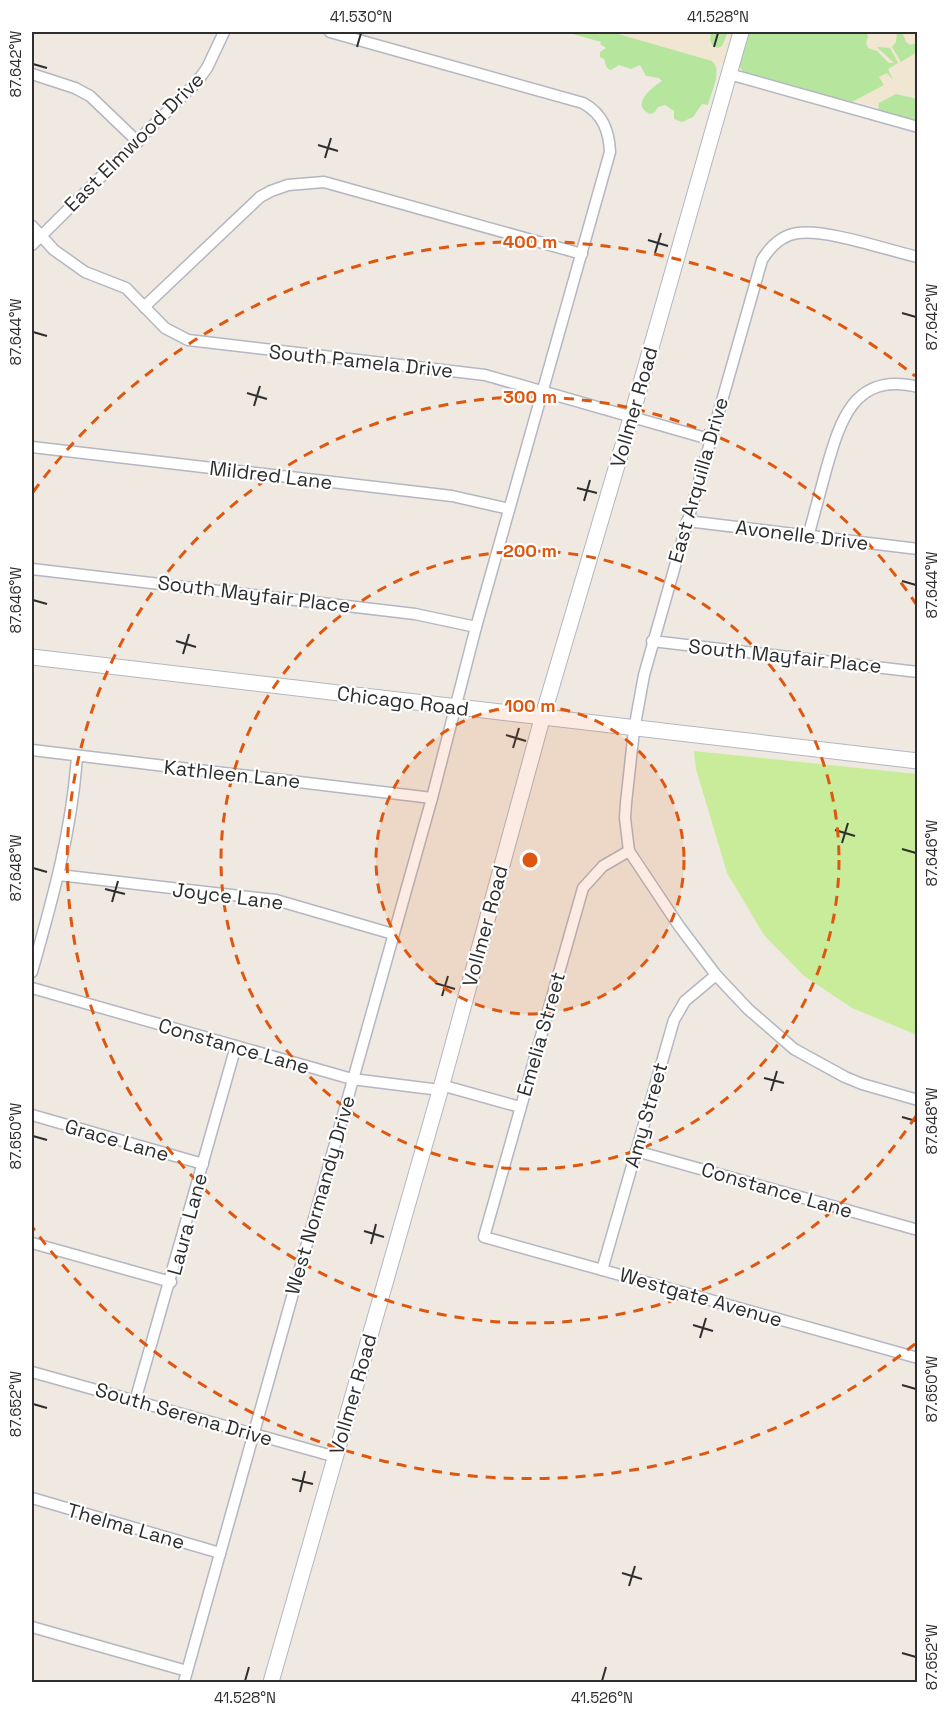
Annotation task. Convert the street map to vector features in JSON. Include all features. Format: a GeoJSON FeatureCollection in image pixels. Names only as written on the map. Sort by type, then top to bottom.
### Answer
{"type":"FeatureCollection","features":[{"type":"Feature","properties":{"kind":"main road","name":"Vollmer Road"},"geometry":{"type":"LineString","coordinates":[[271,1683],[542,719],[741,32]]}},
{"type":"Feature","properties":{"kind":"main road","name":"Chicago Road"},"geometry":{"type":"LineString","coordinates":[[32,657],[634,730],[918,761]]}},
{"type":"Feature","properties":{"kind":"street","name":"East Elmwood Drive"},"geometry":{"type":"LineString","coordinates":[[32,245],[196,82],[207,68],[224,32]]}},
{"type":"Feature","properties":{"kind":"street","name":"West Normandy Drive"},"geometry":{"type":"LineString","coordinates":[[185,1677],[432,798],[476,627],[610,152],[606,126],[601,118],[589,107],[576,101],[330,32]]}},
{"type":"Feature","properties":{"kind":"street"},"geometry":{"type":"LineString","coordinates":[[32,74],[75,88],[90,96],[138,142]]}},
{"type":"Feature","properties":{"kind":"street"},"geometry":{"type":"LineString","coordinates":[[729,74],[918,127]]}},
{"type":"Feature","properties":{"kind":"street"},"geometry":{"type":"LineString","coordinates":[[144,307],[247,207],[271,191],[288,186],[324,182],[582,254]]}},
{"type":"Feature","properties":{"kind":"street","name":"South Pamela Drive"},"geometry":{"type":"LineString","coordinates":[[32,226],[54,249],[85,272],[126,288],[173,334],[198,343],[485,375],[709,439]]}},
{"type":"Feature","properties":{"kind":"street","name":"East Arquilla Drive"},"geometry":{"type":"LineString","coordinates":[[629,851],[625,810],[638,702],[652,641],[759,267],[769,249],[781,238],[797,233],[826,235],[918,257]]}},
{"type":"Feature","properties":{"kind":"street"},"geometry":{"type":"LineString","coordinates":[[808,537],[838,428],[853,403],[884,384],[902,383],[918,387]]}},
{"type":"Feature","properties":{"kind":"street","name":"Mildred Lane"},"geometry":{"type":"LineString","coordinates":[[32,447],[453,496],[509,509]]}},
{"type":"Feature","properties":{"kind":"street","name":"Avonelle Drive"},"geometry":{"type":"LineString","coordinates":[[687,522],[918,549]]}},
{"type":"Feature","properties":{"kind":"street","name":"South Mayfair Place"},"geometry":{"type":"LineString","coordinates":[[32,569],[415,614],[476,627]]}},
{"type":"Feature","properties":{"kind":"street","name":"South Mayfair Place"},"geometry":{"type":"LineString","coordinates":[[652,641],[918,672]]}},
{"type":"Feature","properties":{"kind":"street","name":"Kathleen Lane"},"geometry":{"type":"LineString","coordinates":[[32,750],[432,798]]}},
{"type":"Feature","properties":{"kind":"street"},"geometry":{"type":"LineString","coordinates":[[32,972],[59,875],[75,795],[77,756]]}},
{"type":"Feature","properties":{"kind":"street"},"geometry":{"type":"LineString","coordinates":[[629,851],[679,926],[716,975],[748,1009],[794,1048],[862,1084],[918,1100]]}},
{"type":"Feature","properties":{"kind":"street","name":"Emelia Street"},"geometry":{"type":"LineString","coordinates":[[484,1237],[583,888],[603,866],[629,851]]}},
{"type":"Feature","properties":{"kind":"street","name":"Joyce Lane"},"geometry":{"type":"LineString","coordinates":[[59,875],[276,900],[393,934]]}},
{"type":"Feature","properties":{"kind":"street","name":"Amy Street"},"geometry":{"type":"LineString","coordinates":[[602,1270],[674,1020],[685,1001],[716,975]]}},
{"type":"Feature","properties":{"kind":"street","name":"Constance Lane"},"geometry":{"type":"LineString","coordinates":[[32,988],[352,1079],[440,1088],[520,1107]]}},
{"type":"Feature","properties":{"kind":"street","name":"Laura Lane"},"geometry":{"type":"LineString","coordinates":[[135,1401],[171,1282],[236,1046]]}},
{"type":"Feature","properties":{"kind":"street","name":"Grace Lane"},"geometry":{"type":"LineString","coordinates":[[32,1115],[203,1164]]}},
{"type":"Feature","properties":{"kind":"street","name":"Constance Lane"},"geometry":{"type":"LineString","coordinates":[[636,1151],[918,1230]]}},
{"type":"Feature","properties":{"kind":"street","name":"Westgate Avenue"},"geometry":{"type":"LineString","coordinates":[[484,1237],[918,1358]]}},
{"type":"Feature","properties":{"kind":"street"},"geometry":{"type":"LineString","coordinates":[[32,1243],[171,1282]]}},
{"type":"Feature","properties":{"kind":"street","name":"South Serena Drive"},"geometry":{"type":"LineString","coordinates":[[32,1372],[336,1457]]}},
{"type":"Feature","properties":{"kind":"street","name":"Thelma Lane"},"geometry":{"type":"LineString","coordinates":[[32,1498],[220,1553]]}},
{"type":"Feature","properties":{"kind":"street"},"geometry":{"type":"LineString","coordinates":[[32,1627],[185,1677]]}},
{"type":"Feature","properties":{"kind":"shaded area"},"geometry":{"type":"Polygon","coordinates":[[[566,32],[917,32],[917,118],[720,62],[716,75],[566,32]]]}},
{"type":"Feature","properties":{"kind":"green space"},"geometry":{"type":"Polygon","coordinates":[[[566,32],[611,32],[712,61],[715,65],[716,76],[708,105],[702,104],[693,117],[682,122],[674,119],[674,111],[665,105],[658,107],[650,114],[644,110],[642,101],[653,87],[662,81],[659,78],[646,76],[640,65],[631,69],[619,65],[611,70],[600,57],[600,52],[606,48],[600,44],[601,42],[566,32]]]}},
{"type":"Feature","properties":{"kind":"green space"},"geometry":{"type":"Polygon","coordinates":[[[711,32],[728,32],[722,46],[718,48],[712,45],[711,32]]]}},
{"type":"Feature","properties":{"kind":"green space"},"geometry":{"type":"Polygon","coordinates":[[[748,32],[867,32],[868,48],[877,51],[889,63],[894,63],[877,47],[890,48],[898,63],[888,69],[893,80],[887,73],[879,77],[884,85],[850,103],[744,73],[739,62],[748,32]]]}},
{"type":"Feature","properties":{"kind":"green space"},"geometry":{"type":"Polygon","coordinates":[[[897,32],[902,32],[906,42],[910,45],[917,43],[917,52],[901,62],[892,47],[896,42],[897,32]]]}},
{"type":"Feature","properties":{"kind":"green space"},"geometry":{"type":"Polygon","coordinates":[[[896,94],[917,99],[917,122],[878,110],[879,103],[896,94]]]}},
{"type":"Feature","properties":{"kind":"green space"},"geometry":{"type":"Polygon","coordinates":[[[694,751],[917,774],[917,1035],[852,1008],[804,976],[764,935],[727,873],[696,769],[694,751]]]}}]}
